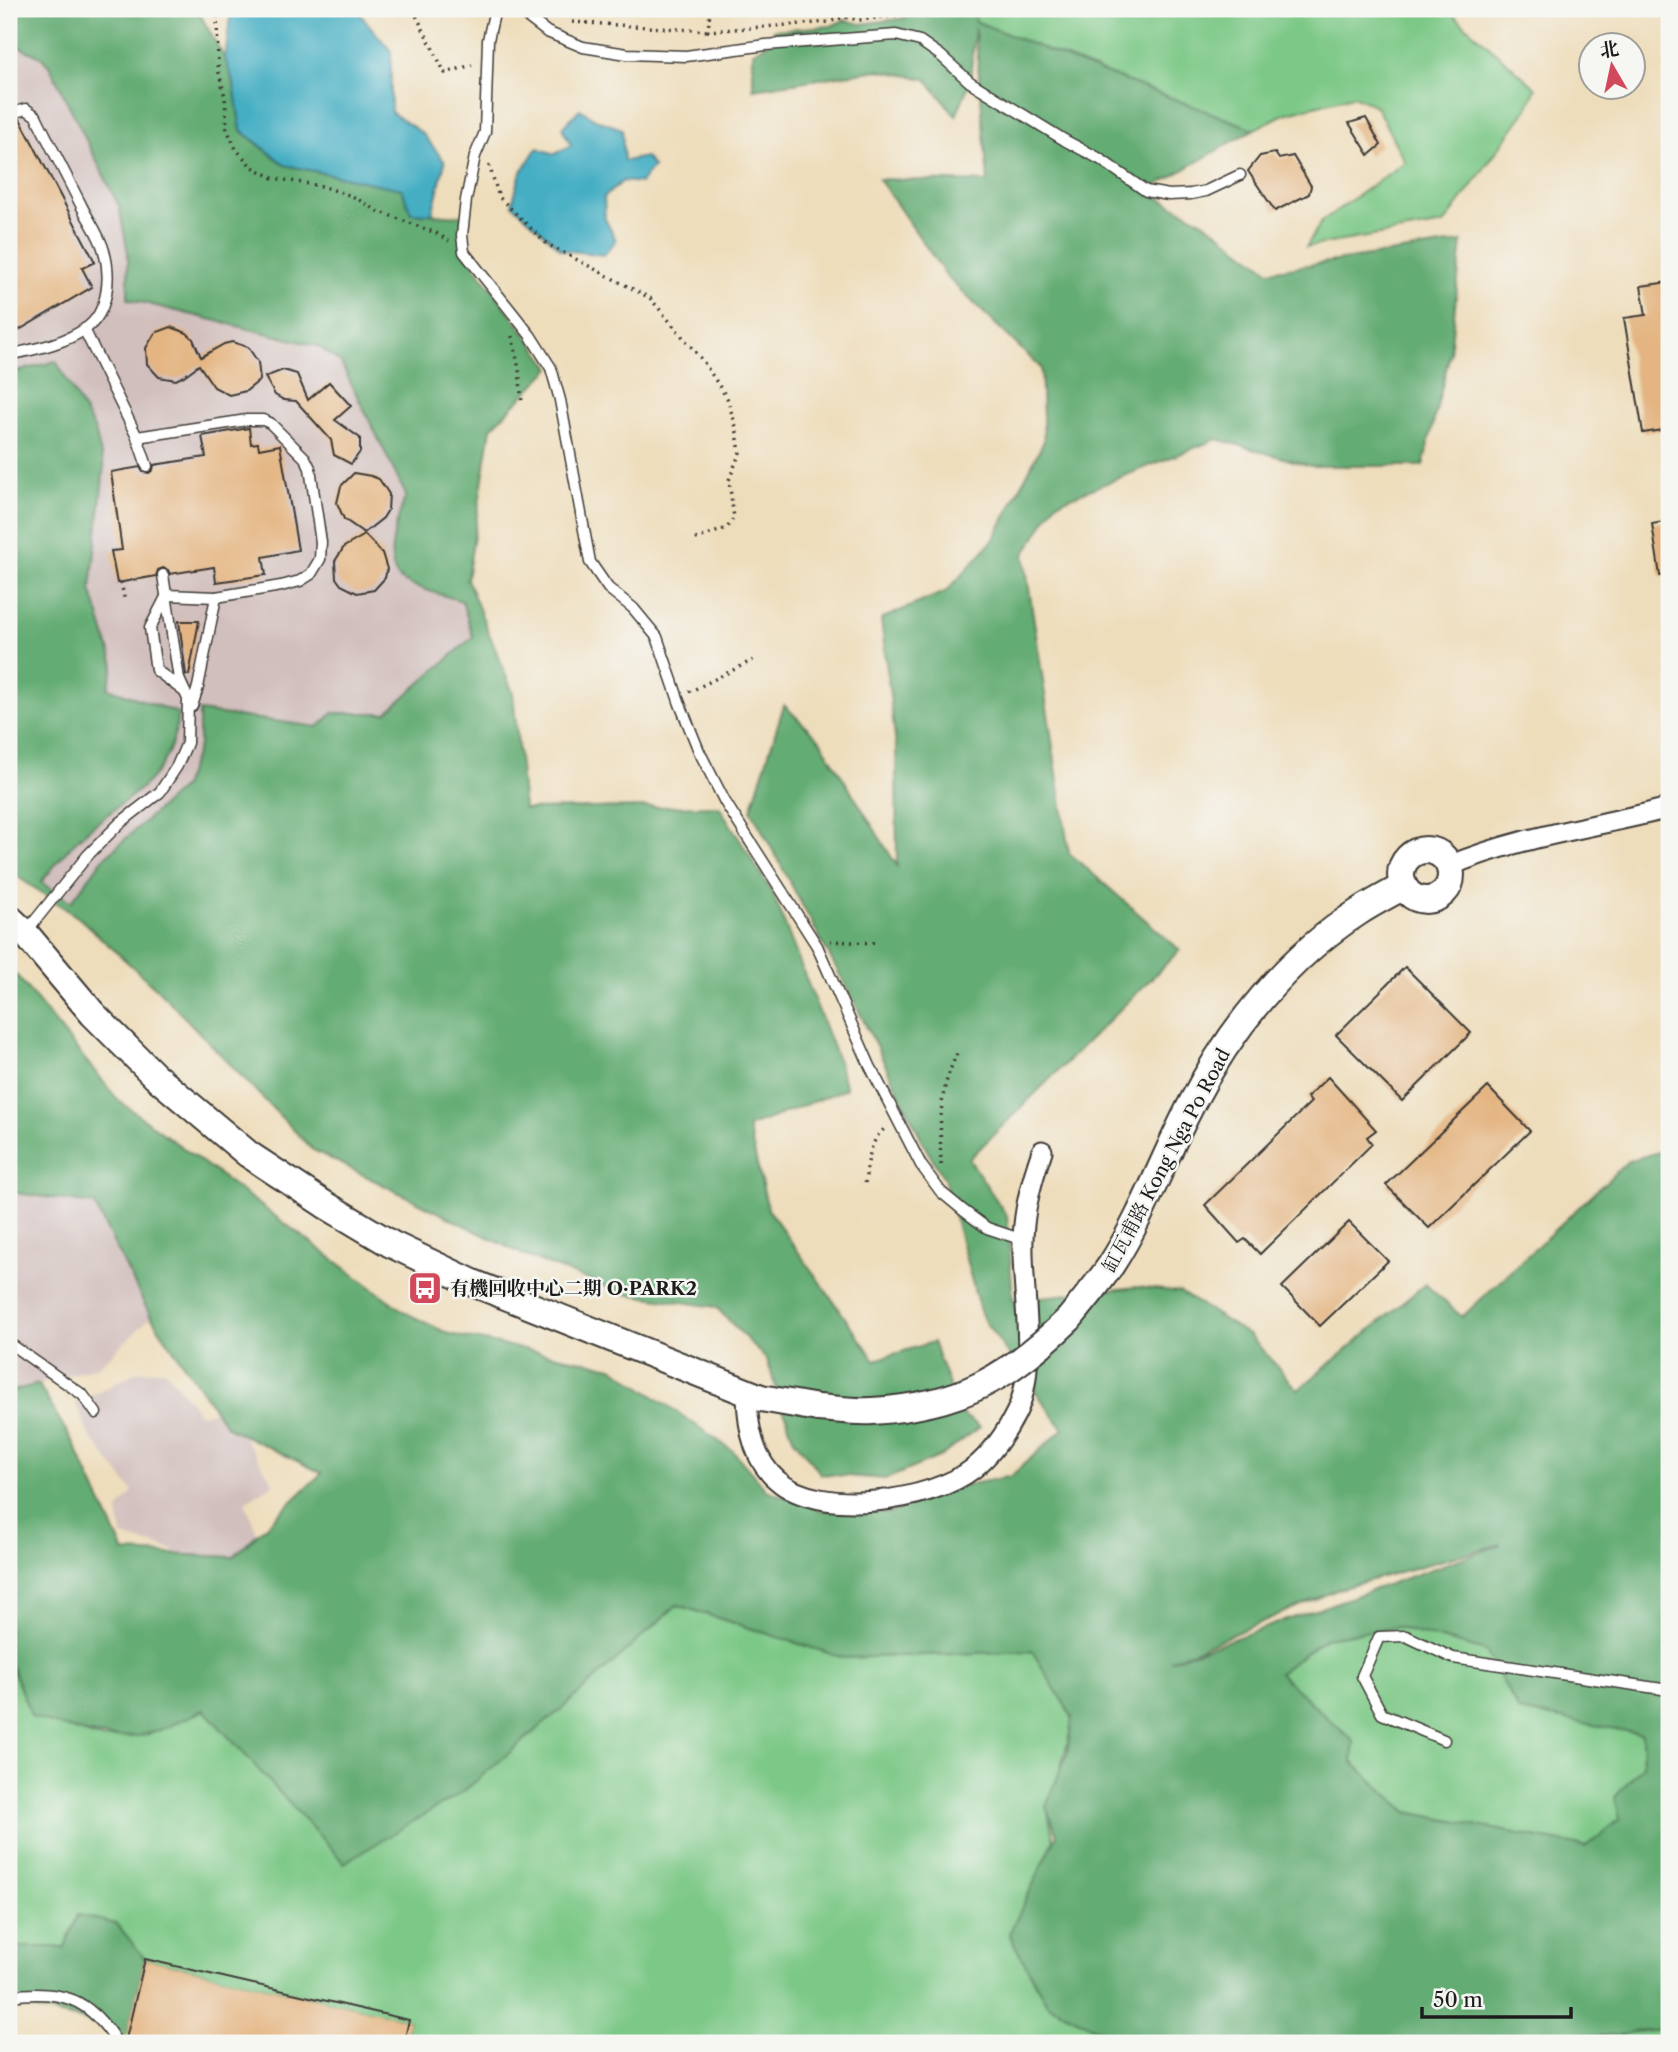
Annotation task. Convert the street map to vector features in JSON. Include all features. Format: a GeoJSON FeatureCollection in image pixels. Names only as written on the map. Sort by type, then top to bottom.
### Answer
{"type":"FeatureCollection","features":[{"type":"Feature","properties":{"kind":"street","name":"缸瓦甫路 Kong Nga Po Road"},"geometry":{"type":"LineString","coordinates":[[17,926],[93,1014],[155,1076],[248,1154],[324,1205],[391,1244],[473,1283],[761,1398],[818,1408],[870,1411],[918,1406],[979,1387],[1007,1372],[1069,1319],[1111,1265],[1146,1199],[1191,1103],[1246,1018],[1312,948],[1357,913],[1404,886],[1410,895],[1432,900],[1449,885],[1449,866],[1482,852],[1519,841],[1669,808]]}},
{"type":"Feature","properties":{"kind":"street"},"geometry":{"type":"LineString","coordinates":[[747,1392],[750,1430],[758,1456],[776,1479],[792,1491],[827,1500],[895,1500],[933,1489],[972,1469],[995,1446],[1015,1416],[1022,1398],[1026,1372],[1023,1240],[1026,1205],[1042,1151]]}},
{"type":"Feature","properties":{"kind":"lane"},"geometry":{"type":"LineString","coordinates":[[495,9],[486,61],[484,136],[475,156],[466,200],[462,235],[464,252],[530,335],[551,368],[560,400],[590,562],[608,588],[634,608],[657,637],[680,704],[704,761],[725,802],[817,946],[870,1066],[921,1165],[941,1192],[987,1228],[1023,1240]]}},
{"type":"Feature","properties":{"kind":"lane"},"geometry":{"type":"LineString","coordinates":[[517,9],[547,32],[583,47],[627,54],[686,55],[766,45],[896,35],[920,41],[970,82],[1100,159],[1146,191],[1168,195],[1191,194],[1206,191],[1240,175]]}},
{"type":"Feature","properties":{"kind":"lane"},"geometry":{"type":"LineString","coordinates":[[9,114],[26,109],[36,116],[104,248],[109,274],[106,297],[96,320],[84,330],[44,347],[9,355]]}},
{"type":"Feature","properties":{"kind":"lane"},"geometry":{"type":"LineString","coordinates":[[84,330],[137,436],[147,466]]}},
{"type":"Feature","properties":{"kind":"lane"},"geometry":{"type":"LineString","coordinates":[[137,436],[263,420],[279,431],[305,458],[310,468],[321,542],[320,559],[311,574],[300,581],[281,586],[216,597],[167,595]]}},
{"type":"Feature","properties":{"kind":"lane"},"geometry":{"type":"LineString","coordinates":[[17,926],[120,823],[160,792],[177,766],[187,743],[188,699],[179,679],[163,575]]}},
{"type":"Feature","properties":{"kind":"lane"},"geometry":{"type":"LineString","coordinates":[[167,595],[149,628],[156,670],[185,692]]}},
{"type":"Feature","properties":{"kind":"lane"},"geometry":{"type":"LineString","coordinates":[[189,713],[198,687],[216,597]]}},
{"type":"Feature","properties":{"kind":"lane"},"geometry":{"type":"LineString","coordinates":[[9,1343],[83,1395],[96,1413]]}},
{"type":"Feature","properties":{"kind":"lane"},"geometry":{"type":"LineString","coordinates":[[1444,1741],[1382,1714],[1362,1676],[1379,1637],[1406,1636],[1453,1658],[1669,1690]]}},
{"type":"Feature","properties":{"kind":"lane"},"geometry":{"type":"LineString","coordinates":[[9,1996],[45,1993],[71,1999],[96,2015],[117,2043]]}},
{"type":"Feature","properties":{"kind":"path"},"geometry":{"type":"LineString","coordinates":[[217,9],[218,69],[225,97],[227,129],[236,149],[251,166],[273,178],[321,186],[352,195],[378,211],[436,233],[464,252]]}},
{"type":"Feature","properties":{"kind":"path"},"geometry":{"type":"LineString","coordinates":[[415,9],[444,73],[486,61]]}},
{"type":"Feature","properties":{"kind":"path"},"geometry":{"type":"LineString","coordinates":[[708,31],[710,9]]}},
{"type":"Feature","properties":{"kind":"path"},"geometry":{"type":"LineString","coordinates":[[572,22],[708,31],[829,22],[844,17],[870,19],[903,15],[903,9]]}},
{"type":"Feature","properties":{"kind":"path"},"geometry":{"type":"LineString","coordinates":[[484,136],[490,174],[499,197],[547,244],[650,298],[703,361],[727,398],[740,452],[729,480],[734,518],[727,528],[693,540]]}},
{"type":"Feature","properties":{"kind":"path"},"geometry":{"type":"LineString","coordinates":[[512,334],[522,404]]}},
{"type":"Feature","properties":{"kind":"path"},"geometry":{"type":"LineString","coordinates":[[121,582],[125,602]]}},
{"type":"Feature","properties":{"kind":"path"},"geometry":{"type":"LineString","coordinates":[[700,687],[755,659]]}},
{"type":"Feature","properties":{"kind":"path"},"geometry":{"type":"LineString","coordinates":[[825,940],[875,943]]}},
{"type":"Feature","properties":{"kind":"path"},"geometry":{"type":"LineString","coordinates":[[941,1192],[940,1116],[946,1075],[958,1052]]}},
{"type":"Feature","properties":{"kind":"path"},"geometry":{"type":"LineString","coordinates":[[865,1183],[870,1150],[880,1132],[898,1121]]}},
{"type":"Feature","properties":{"kind":"shaded area"},"geometry":{"type":"Polygon","coordinates":[[[9,42],[41,57],[50,67],[119,206],[128,253],[128,298],[318,346],[341,362],[406,495],[391,543],[401,579],[462,601],[473,637],[386,713],[333,713],[318,727],[199,711],[199,745],[183,787],[103,859],[72,902],[41,882],[77,840],[128,799],[91,589],[101,504],[19,373],[9,374],[9,42]]]}},
{"type":"Feature","properties":{"kind":"shaded area"},"geometry":{"type":"Polygon","coordinates":[[[9,1192],[94,1204],[151,1317],[99,1366],[9,1392],[9,1192]]]}},
{"type":"Feature","properties":{"kind":"shaded area"},"geometry":{"type":"Polygon","coordinates":[[[165,1370],[200,1414],[216,1411],[227,1427],[243,1435],[274,1484],[245,1502],[265,1553],[191,1586],[173,1550],[122,1536],[118,1510],[133,1492],[89,1435],[75,1401],[100,1392],[138,1371],[165,1370]]]}},
{"type":"Feature","properties":{"kind":"green space"},"geometry":{"type":"Polygon","coordinates":[[[9,9],[197,9],[225,59],[234,84],[241,131],[285,165],[402,189],[412,213],[463,216],[464,252],[551,368],[491,428],[467,579],[513,693],[524,809],[719,806],[773,894],[837,1058],[846,1089],[748,1127],[768,1209],[875,1360],[933,1342],[959,1412],[980,1427],[941,1456],[886,1479],[821,1474],[793,1438],[767,1360],[716,1307],[625,1294],[526,1256],[313,1150],[159,991],[79,918],[9,871],[9,374],[56,361],[95,430],[104,467],[91,589],[114,665],[108,688],[178,713],[174,737],[166,757],[155,773],[142,787],[77,840],[41,882],[71,902],[103,859],[183,787],[199,745],[199,711],[318,727],[333,713],[386,713],[473,637],[462,601],[411,585],[400,579],[395,571],[392,561],[393,538],[406,495],[341,363],[318,346],[128,299],[128,253],[119,206],[50,67],[41,57],[9,42],[9,9]]]}},
{"type":"Feature","properties":{"kind":"green space"},"geometry":{"type":"Polygon","coordinates":[[[906,9],[975,9],[975,21],[1254,129],[1147,191],[1207,224],[1269,271],[1462,242],[1450,353],[1423,466],[1311,466],[1217,439],[1056,503],[1024,555],[1069,853],[1180,950],[969,1159],[1007,1216],[1013,1300],[1137,1287],[1180,1292],[1250,1336],[1298,1390],[1425,1284],[1462,1317],[1628,1161],[1669,1149],[1669,2028],[1540,2043],[1125,2043],[1047,2004],[1009,1934],[1057,1835],[1046,1807],[1067,1754],[1072,1717],[1032,1651],[844,1658],[677,1605],[566,1705],[464,1791],[344,1863],[204,1710],[160,1730],[139,1736],[108,1737],[77,1731],[32,1717],[9,1660],[9,1392],[38,1384],[74,1444],[124,1552],[233,1557],[322,1473],[227,1427],[151,1317],[94,1204],[9,1192],[9,966],[118,1100],[406,1313],[449,1334],[612,1367],[733,1451],[766,1490],[821,1510],[890,1513],[962,1486],[1011,1476],[1063,1429],[985,1322],[944,1178],[927,1150],[855,1003],[751,810],[784,705],[819,739],[897,866],[896,747],[881,619],[947,591],[994,539],[1044,441],[1041,368],[948,278],[879,179],[988,182],[975,27],[970,82],[956,116],[926,79],[878,70],[753,89],[753,52],[766,45],[774,30],[831,26],[844,20],[861,24],[905,18],[906,9]],[[1500,1545],[1339,1589],[1170,1661],[1500,1545]],[[1396,1627],[1325,1638],[1279,1673],[1354,1742],[1352,1762],[1407,1812],[1586,1847],[1620,1819],[1615,1797],[1643,1766],[1642,1734],[1519,1711],[1486,1651],[1396,1627]]]}},
{"type":"Feature","properties":{"kind":"green space"},"geometry":{"type":"Polygon","coordinates":[[[976,9],[1448,10],[1536,88],[1527,109],[1444,224],[1306,247],[1322,221],[1405,162],[1376,106],[1353,96],[1284,114],[1247,133],[975,21],[976,9]]]}},
{"type":"Feature","properties":{"kind":"green space"},"geometry":{"type":"Polygon","coordinates":[[[677,1605],[844,1658],[1032,1651],[1077,1709],[1048,1813],[1054,1841],[1010,1934],[1047,2004],[1125,2043],[404,2043],[409,2020],[145,1959],[122,1932],[65,1947],[9,1949],[9,1662],[32,1717],[103,1739],[152,1733],[204,1710],[677,1605]]]}},
{"type":"Feature","properties":{"kind":"green space"},"geometry":{"type":"Polygon","coordinates":[[[1396,1627],[1486,1651],[1643,1734],[1646,1767],[1630,1820],[1586,1847],[1407,1812],[1352,1762],[1279,1673],[1324,1638],[1396,1627]]]}},
{"type":"Feature","properties":{"kind":"green space"},"geometry":{"type":"Polygon","coordinates":[[[78,1915],[117,1924],[145,1959],[126,2039],[85,2020],[9,2004],[9,1947],[65,1947],[78,1915]]]}},
{"type":"Feature","properties":{"kind":"green space"},"geometry":{"type":"Polygon","coordinates":[[[1669,2028],[1669,2043],[1540,2043],[1669,2028]]]}},
{"type":"Feature","properties":{"kind":"water"},"geometry":{"type":"Polygon","coordinates":[[[231,9],[356,9],[391,51],[391,112],[422,133],[445,162],[432,214],[411,213],[402,189],[285,165],[241,130],[234,84],[225,59],[231,9]]]}},
{"type":"Feature","properties":{"kind":"water"},"geometry":{"type":"Polygon","coordinates":[[[580,109],[595,119],[622,129],[624,161],[646,157],[653,167],[640,183],[623,181],[604,197],[605,219],[616,240],[604,255],[562,250],[512,204],[521,172],[537,148],[555,154],[571,145],[562,128],[580,109]]]}},
{"type":"Feature","properties":{"kind":"building"},"geometry":{"type":"Polygon","coordinates":[[[1366,118],[1381,145],[1369,155],[1349,123],[1366,118]]]}},
{"type":"Feature","properties":{"kind":"building"},"geometry":{"type":"Polygon","coordinates":[[[20,119],[95,262],[82,268],[92,287],[9,336],[9,121],[20,119]]]}},
{"type":"Feature","properties":{"kind":"building"},"geometry":{"type":"Polygon","coordinates":[[[1275,153],[1279,159],[1293,156],[1311,186],[1309,194],[1275,211],[1248,171],[1260,156],[1275,153]]]}},
{"type":"Feature","properties":{"kind":"building"},"geometry":{"type":"Polygon","coordinates":[[[1669,282],[1669,429],[1643,433],[1624,318],[1646,315],[1641,286],[1669,282]]]}},
{"type":"Feature","properties":{"kind":"building"},"geometry":{"type":"Polygon","coordinates":[[[171,327],[187,333],[193,339],[201,357],[232,342],[248,347],[258,362],[260,380],[246,391],[229,395],[214,387],[199,365],[176,380],[159,377],[147,364],[146,348],[155,333],[171,327]]]}},
{"type":"Feature","properties":{"kind":"building"},"geometry":{"type":"Polygon","coordinates":[[[283,370],[297,374],[308,400],[329,382],[351,406],[335,420],[360,438],[360,452],[351,464],[334,455],[331,440],[296,401],[284,400],[275,395],[265,377],[283,370]]]}},
{"type":"Feature","properties":{"kind":"building"},"geometry":{"type":"Polygon","coordinates":[[[249,428],[251,444],[258,443],[259,449],[280,445],[298,550],[263,557],[266,575],[216,582],[214,567],[170,574],[163,568],[158,570],[156,576],[117,583],[111,551],[122,550],[111,472],[140,467],[143,472],[149,473],[154,465],[206,457],[202,436],[249,428]]]}},
{"type":"Feature","properties":{"kind":"building"},"geometry":{"type":"Polygon","coordinates":[[[354,473],[379,479],[389,494],[388,510],[383,518],[364,533],[344,519],[337,503],[341,486],[354,473]]]}},
{"type":"Feature","properties":{"kind":"building"},"geometry":{"type":"Polygon","coordinates":[[[1669,521],[1669,575],[1660,576],[1652,524],[1669,521]]]}},
{"type":"Feature","properties":{"kind":"building"},"geometry":{"type":"Polygon","coordinates":[[[365,535],[382,553],[387,569],[385,578],[374,590],[357,593],[341,585],[336,578],[335,561],[344,547],[365,535]]]}},
{"type":"Feature","properties":{"kind":"building"},"geometry":{"type":"Polygon","coordinates":[[[179,621],[199,621],[189,675],[186,675],[179,621]]]}},
{"type":"Feature","properties":{"kind":"building"},"geometry":{"type":"Polygon","coordinates":[[[1405,967],[1471,1033],[1402,1101],[1336,1035],[1405,967]]]}},
{"type":"Feature","properties":{"kind":"building"},"geometry":{"type":"Polygon","coordinates":[[[1328,1077],[1376,1130],[1367,1137],[1372,1144],[1260,1254],[1245,1239],[1239,1243],[1205,1205],[1311,1102],[1307,1097],[1328,1077]]]}},
{"type":"Feature","properties":{"kind":"building"},"geometry":{"type":"Polygon","coordinates":[[[1488,1087],[1530,1131],[1429,1228],[1386,1185],[1488,1087]]]}},
{"type":"Feature","properties":{"kind":"building"},"geometry":{"type":"Polygon","coordinates":[[[1349,1222],[1388,1261],[1320,1326],[1282,1287],[1349,1222]]]}},
{"type":"Feature","properties":{"kind":"building"},"geometry":{"type":"Polygon","coordinates":[[[145,1959],[409,2020],[404,2043],[125,2043],[145,1959]]]}},
{"type":"Feature","properties":{"kind":"place","name":"有機回收中心二期 O·PARK2"},"geometry":{"type":"Point","coordinates":[425,1288]}}]}
